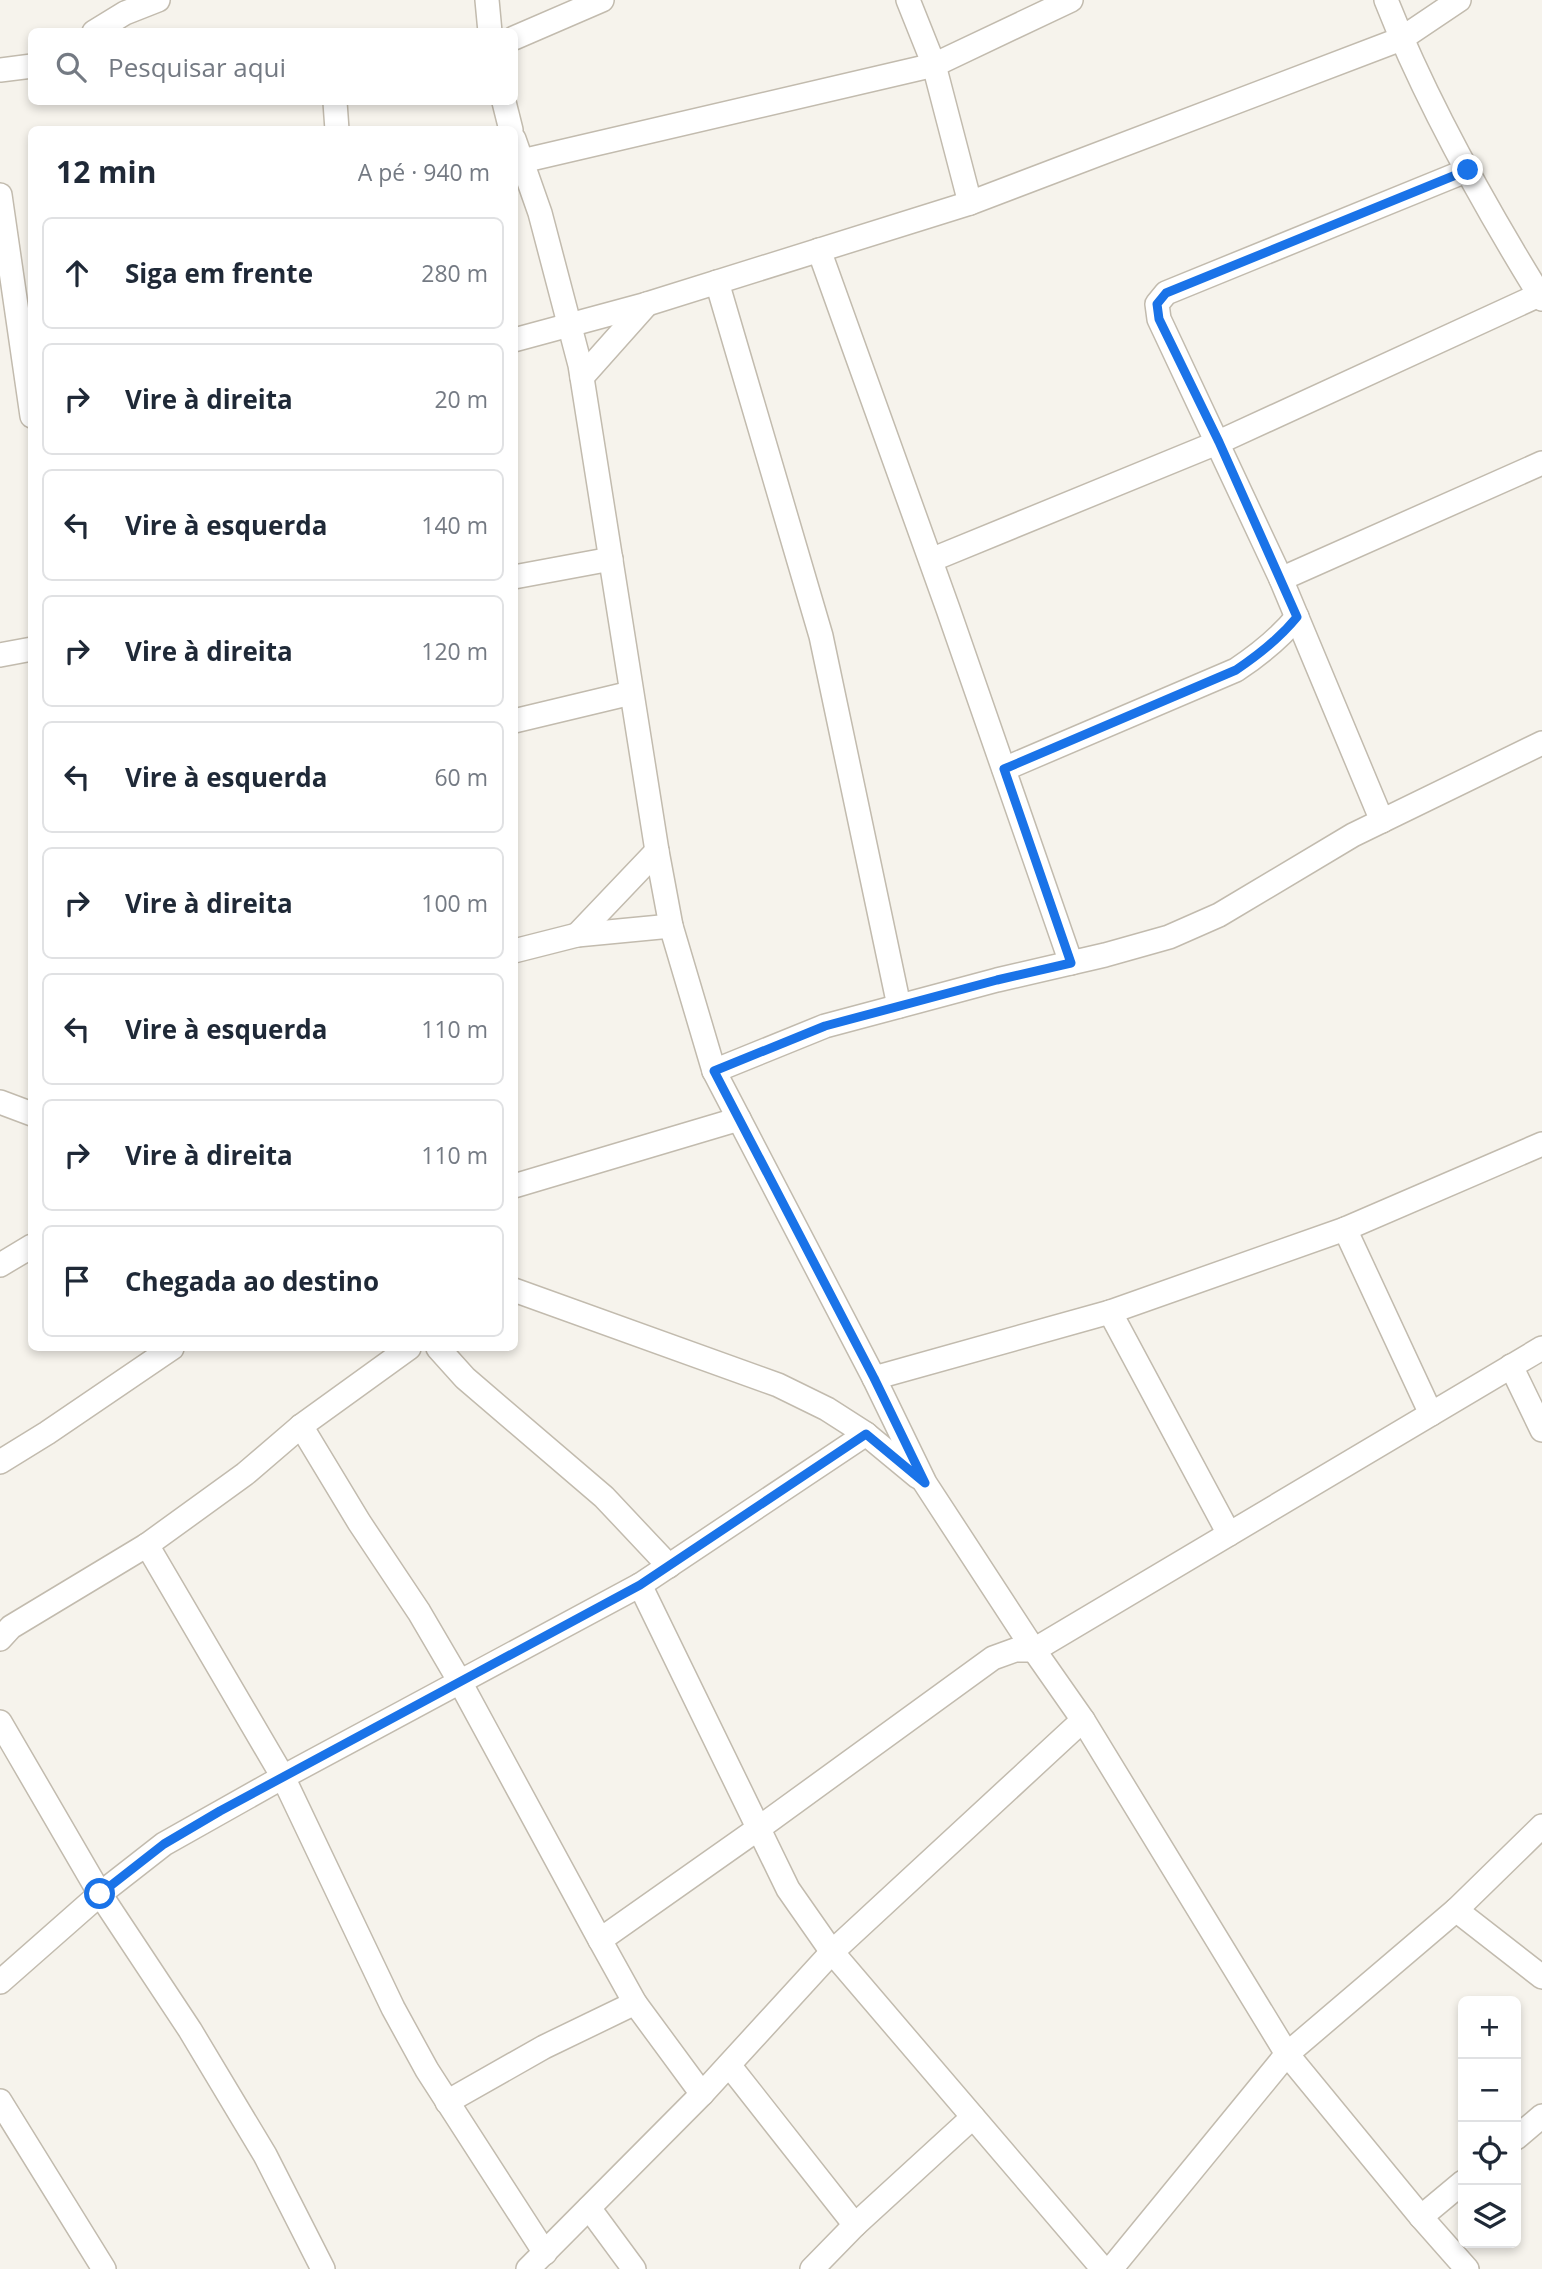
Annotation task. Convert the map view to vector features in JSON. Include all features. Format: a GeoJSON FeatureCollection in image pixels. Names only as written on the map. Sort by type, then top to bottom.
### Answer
{"type":"FeatureCollection","features":[{"type":"Feature","properties":{"kind":"street"},"geometry":{"type":"LineString","coordinates":[[98,28],[120,6],[158,0]]}},
{"type":"Feature","properties":{"kind":"street"},"geometry":{"type":"LineString","coordinates":[[487,0],[490,28]]}},
{"type":"Feature","properties":{"kind":"street"},"geometry":{"type":"LineString","coordinates":[[518,36],[602,0]]}},
{"type":"Feature","properties":{"kind":"street"},"geometry":{"type":"LineString","coordinates":[[908,0],[934,65],[970,204]]}},
{"type":"Feature","properties":{"kind":"street"},"geometry":{"type":"LineString","coordinates":[[1071,0],[934,65],[518,150],[540,213],[582,377],[631,693],[671,926],[714,1071],[874,1378],[925,1483],[1083,1720],[1287,2054],[1467,2269]]}},
{"type":"Feature","properties":{"kind":"street"},"geometry":{"type":"LineString","coordinates":[[930,560],[1219,442],[1541,297],[1468,170],[1401,39],[1386,0]]}},
{"type":"Feature","properties":{"kind":"street"},"geometry":{"type":"LineString","coordinates":[[518,339],[647,304],[970,204],[1401,39],[1459,0]]}},
{"type":"Feature","properties":{"kind":"street"},"geometry":{"type":"LineString","coordinates":[[0,70],[28,66]]}},
{"type":"Feature","properties":{"kind":"street"},"geometry":{"type":"LineString","coordinates":[[335,105],[337,126]]}},
{"type":"Feature","properties":{"kind":"street"},"geometry":{"type":"LineString","coordinates":[[505,105],[510,126]]}},
{"type":"Feature","properties":{"kind":"street"},"geometry":{"type":"LineString","coordinates":[[1381,821],[1281,579],[1159,319],[1157,304],[1166,293],[1224,268],[1468,170]]}},
{"type":"Feature","properties":{"kind":"street"},"geometry":{"type":"LineString","coordinates":[[0,195],[28,388]]}},
{"type":"Feature","properties":{"kind":"street"},"geometry":{"type":"LineString","coordinates":[[818,250],[1071,963]]}},
{"type":"Feature","properties":{"kind":"street"},"geometry":{"type":"LineString","coordinates":[[717,282],[821,636],[899,1006]]}},
{"type":"Feature","properties":{"kind":"street"},"geometry":{"type":"LineString","coordinates":[[582,377],[647,304]]}},
{"type":"Feature","properties":{"kind":"street"},"geometry":{"type":"LineString","coordinates":[[1281,579],[1542,463]]}},
{"type":"Feature","properties":{"kind":"street"},"geometry":{"type":"LineString","coordinates":[[518,576],[611,559]]}},
{"type":"Feature","properties":{"kind":"street"},"geometry":{"type":"LineString","coordinates":[[1004,769],[1236,670],[1262,653],[1297,617]]}},
{"type":"Feature","properties":{"kind":"street"},"geometry":{"type":"LineString","coordinates":[[0,655],[28,650]]}},
{"type":"Feature","properties":{"kind":"street"},"geometry":{"type":"LineString","coordinates":[[518,720],[631,693]]}},
{"type":"Feature","properties":{"kind":"street"},"geometry":{"type":"LineString","coordinates":[[714,1071],[825,1026],[1169,937],[1207,920],[1353,835],[1542,743]]}},
{"type":"Feature","properties":{"kind":"street"},"geometry":{"type":"LineString","coordinates":[[577,935],[657,850]]}},
{"type":"Feature","properties":{"kind":"street"},"geometry":{"type":"LineString","coordinates":[[518,950],[577,935],[671,926]]}},
{"type":"Feature","properties":{"kind":"street"},"geometry":{"type":"LineString","coordinates":[[0,1102],[28,1112]]}},
{"type":"Feature","properties":{"kind":"street"},"geometry":{"type":"LineString","coordinates":[[518,1185],[739,1119]]}},
{"type":"Feature","properties":{"kind":"street"},"geometry":{"type":"LineString","coordinates":[[874,1378],[1110,1312],[1345,1229],[1542,1144]]}},
{"type":"Feature","properties":{"kind":"street"},"geometry":{"type":"LineString","coordinates":[[1345,1229],[1431,1414]]}},
{"type":"Feature","properties":{"kind":"street"},"geometry":{"type":"LineString","coordinates":[[0,1265],[28,1248]]}},
{"type":"Feature","properties":{"kind":"street"},"geometry":{"type":"LineString","coordinates":[[518,1291],[778,1385],[827,1409],[866,1434],[925,1483]]}},
{"type":"Feature","properties":{"kind":"street"},"geometry":{"type":"LineString","coordinates":[[1110,1312],[1229,1534]]}},
{"type":"Feature","properties":{"kind":"street"},"geometry":{"type":"LineString","coordinates":[[600,1940],[760,1828],[993,1658],[1015,1650],[1034,1650],[1542,1348]]}},
{"type":"Feature","properties":{"kind":"street"},"geometry":{"type":"LineString","coordinates":[[0,1462],[168,1351]]}},
{"type":"Feature","properties":{"kind":"street"},"geometry":{"type":"LineString","coordinates":[[4,1625],[147,1545],[244,1474],[301,1426],[405,1351]]}},
{"type":"Feature","properties":{"kind":"street"},"geometry":{"type":"LineString","coordinates":[[442,1351],[466,1378],[604,1497],[669,1566]]}},
{"type":"Feature","properties":{"kind":"street"},"geometry":{"type":"LineString","coordinates":[[1511,1366],[1542,1430]]}},
{"type":"Feature","properties":{"kind":"street"},"geometry":{"type":"LineString","coordinates":[[301,1426],[359,1522],[419,1612],[460,1682],[635,2003],[702,2094]]}},
{"type":"Feature","properties":{"kind":"street"},"geometry":{"type":"LineString","coordinates":[[0,1982],[100,1894],[164,1844],[640,1585],[866,1434]]}},
{"type":"Feature","properties":{"kind":"street"},"geometry":{"type":"LineString","coordinates":[[147,1545],[283,1777],[393,2008],[447,2102],[545,2253]]}},
{"type":"Feature","properties":{"kind":"street"},"geometry":{"type":"LineString","coordinates":[[640,1585],[788,1889],[832,1952],[1103,2269]]}},
{"type":"Feature","properties":{"kind":"street"},"geometry":{"type":"LineString","coordinates":[[528,2269],[702,2094],[832,1952],[1083,1720]]}},
{"type":"Feature","properties":{"kind":"street"},"geometry":{"type":"LineString","coordinates":[[0,1722],[100,1894],[190,2030],[265,2155],[323,2269]]}},
{"type":"Feature","properties":{"kind":"street"},"geometry":{"type":"LineString","coordinates":[[1111,2269],[1287,2054],[1455,1910],[1542,1826]]}},
{"type":"Feature","properties":{"kind":"street"},"geometry":{"type":"LineString","coordinates":[[1455,1910],[1542,1978]]}},
{"type":"Feature","properties":{"kind":"street"},"geometry":{"type":"LineString","coordinates":[[447,2102],[544,2046],[635,2003]]}},
{"type":"Feature","properties":{"kind":"street"},"geometry":{"type":"LineString","coordinates":[[729,2065],[855,2225]]}},
{"type":"Feature","properties":{"kind":"street"},"geometry":{"type":"LineString","coordinates":[[0,2101],[104,2269]]}},
{"type":"Feature","properties":{"kind":"street"},"geometry":{"type":"LineString","coordinates":[[1521,2134],[1542,2116]]}},
{"type":"Feature","properties":{"kind":"street"},"geometry":{"type":"LineString","coordinates":[[812,2269],[855,2225],[973,2118]]}},
{"type":"Feature","properties":{"kind":"street"},"geometry":{"type":"LineString","coordinates":[[1421,2217],[1459,2185]]}},
{"type":"Feature","properties":{"kind":"street"},"geometry":{"type":"LineString","coordinates":[[589,2208],[634,2269]]}},
{"type":"Feature","properties":{"kind":"route"},"geometry":{"type":"LineString","coordinates":[[100,1894],[164,1844],[220,1811],[640,1585],[866,1434],[925,1483],[874,1378],[714,1071],[825,1026],[1071,963],[1004,769],[1236,670],[1262,653],[1297,617],[1219,442],[1159,319],[1157,304],[1160,298],[1224,268],[1468,170]]}}]}
